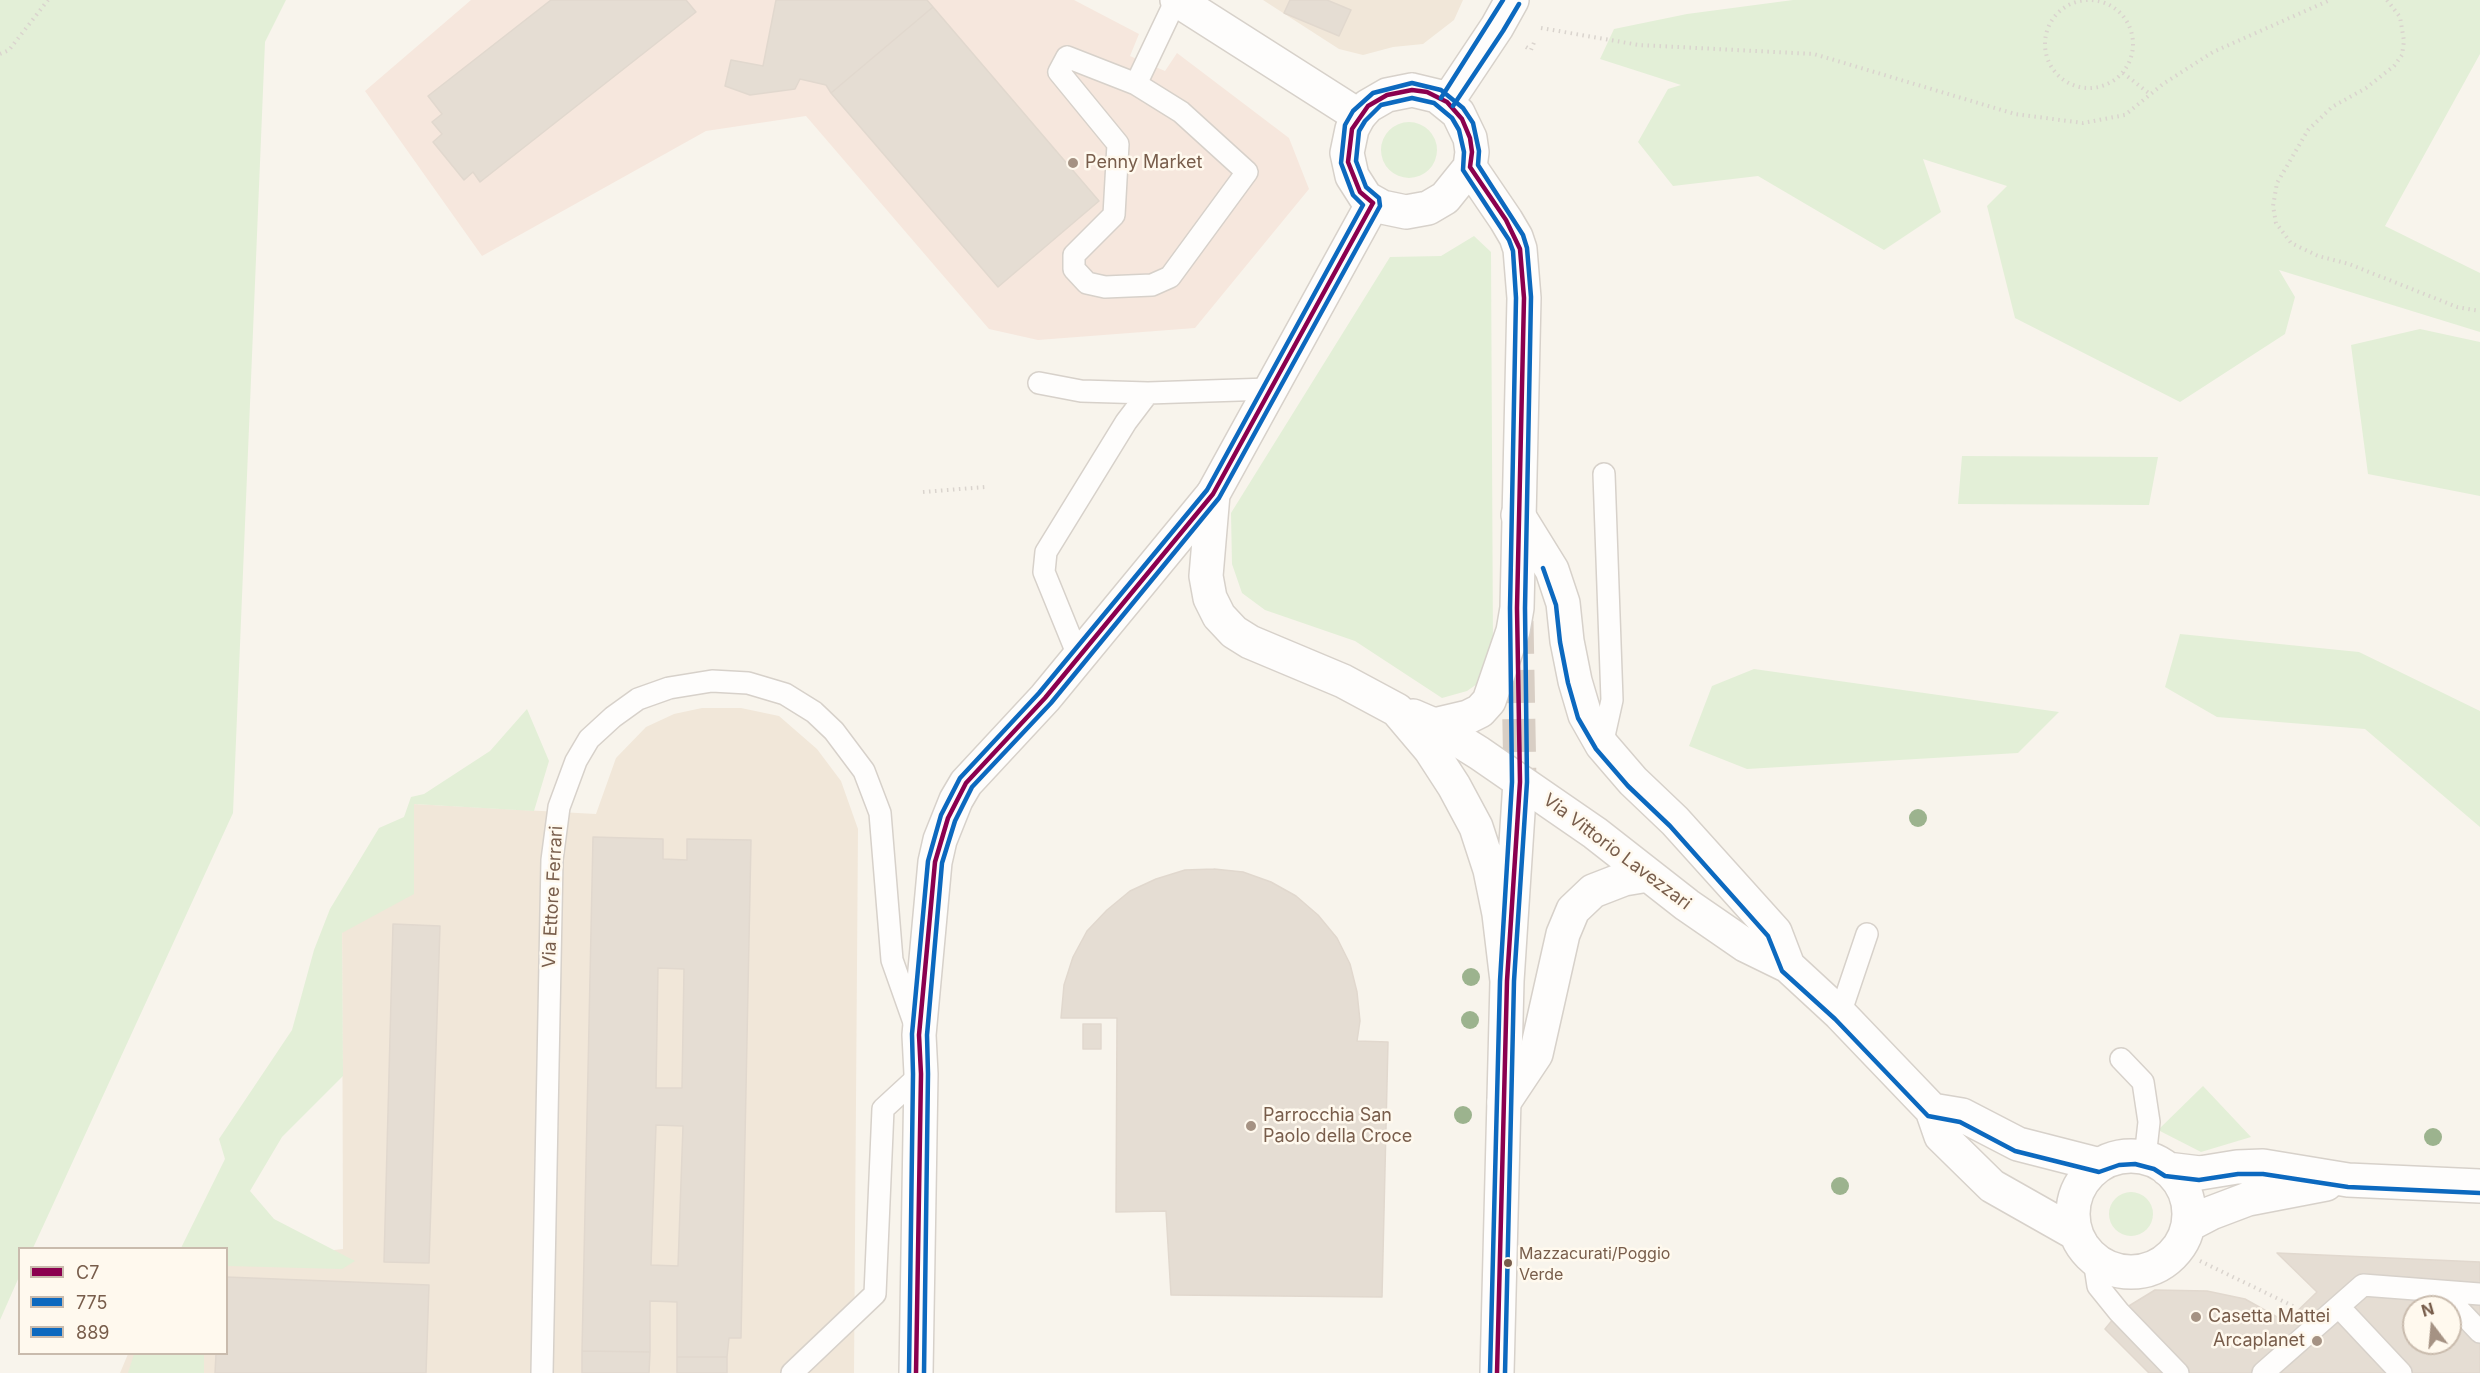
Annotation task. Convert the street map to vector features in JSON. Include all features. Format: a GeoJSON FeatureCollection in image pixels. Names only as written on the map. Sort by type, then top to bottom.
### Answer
{"type":"FeatureCollection","features":[{"type":"Feature","properties":{"kind":"street"},"geometry":{"type":"LineString","coordinates":[[1176,0],[1359,116]]}},
{"type":"Feature","properties":{"kind":"street"},"geometry":{"type":"LineString","coordinates":[[1447,102],[1497,27],[1512,0]]}},
{"type":"Feature","properties":{"kind":"street"},"geometry":{"type":"LineString","coordinates":[[1412,90],[1427,92],[1447,102],[1458,113],[1470,138],[1472,152],[1470,167],[1453,190],[1428,208],[1406,212],[1373,203],[1360,192],[1348,162],[1348,145],[1359,116],[1377,99],[1412,90]]}},
{"type":"Feature","properties":{"kind":"street"},"geometry":{"type":"LineString","coordinates":[[1434,725],[1468,717],[1480,711],[1489,701],[1513,631],[1517,608],[1524,298],[1520,249],[1506,220],[1470,167]]}},
{"type":"Feature","properties":{"kind":"street"},"geometry":{"type":"LineString","coordinates":[[916,1373],[921,1074],[919,1035],[935,862],[948,819],[966,783],[1045,698],[1212,494],[1373,203]]}},
{"type":"Feature","properties":{"kind":"street","name":"Via Vittorio Lavezzari"},"geometry":{"type":"LineString","coordinates":[[1212,494],[1206,576],[1210,597],[1219,616],[1234,632],[1250,642],[1343,681],[1397,710],[1434,725],[1595,833],[1648,875],[1745,945],[1788,966],[1840,1014],[1932,1110],[1941,1136],[1992,1186],[2075,1233],[2083,1248],[2094,1260]]}},
{"type":"Feature","properties":{"kind":"street"},"geometry":{"type":"LineString","coordinates":[[1518,515],[1552,570],[1563,603],[1567,641],[1575,681],[1585,715],[1602,745],[1633,781],[1676,821],[1775,932],[1788,966]]}},
{"type":"Feature","properties":{"kind":"street"},"geometry":{"type":"LineString","coordinates":[[1397,710],[1430,749],[1454,786],[1476,827],[1490,870],[1499,914],[1507,981]]}},
{"type":"Feature","properties":{"kind":"street"},"geometry":{"type":"LineString","coordinates":[[1497,1373],[1507,981],[1520,782]]}},
{"type":"Feature","properties":{"kind":"street"},"geometry":{"type":"LineString","coordinates":[[1504,1102],[1536,1054],[1563,934],[1573,910],[1593,891],[1624,879],[1648,875]]}},
{"type":"Feature","properties":{"kind":"street"},"geometry":{"type":"LineString","coordinates":[[1932,1110],[1962,1115],[2018,1144],[2100,1165]]}},
{"type":"Feature","properties":{"kind":"street"},"geometry":{"type":"LineString","coordinates":[[2075,1233],[2072,1214],[2075,1195],[2085,1178],[2100,1165],[2117,1158],[2156,1163],[2200,1173],[2237,1167],[2263,1166],[2348,1180],[2480,1186]]}},
{"type":"Feature","properties":{"kind":"street"},"geometry":{"type":"LineString","coordinates":[[2156,1163],[2178,1180],[2186,1194],[2189,1210],[2182,1238]]}},
{"type":"Feature","properties":{"kind":"street"},"geometry":{"type":"LineString","coordinates":[[2094,1260],[2108,1268],[2122,1272],[2138,1272],[2166,1261],[2182,1238],[2211,1213],[2248,1199],[2348,1180]]}},
{"type":"Feature","properties":{"kind":"lane"},"geometry":{"type":"LineString","coordinates":[[1136,84],[1176,0]]}},
{"type":"Feature","properties":{"kind":"lane"},"geometry":{"type":"LineString","coordinates":[[1067,57],[1136,84],[1182,112],[1247,172],[1170,277],[1152,285],[1105,287],[1087,283],[1074,269],[1074,255],[1114,215],[1118,144],[1059,72],[1067,57]]}},
{"type":"Feature","properties":{"kind":"lane"},"geometry":{"type":"LineString","coordinates":[[1038,383],[1081,391],[1148,393],[1269,389]]}},
{"type":"Feature","properties":{"kind":"lane"},"geometry":{"type":"LineString","coordinates":[[1079,658],[1044,572],[1046,552],[1126,422],[1148,393]]}},
{"type":"Feature","properties":{"kind":"lane"},"geometry":{"type":"LineString","coordinates":[[1602,745],[1612,700],[1604,474]]}},
{"type":"Feature","properties":{"kind":"lane","name":"Via Ettore Ferrari"},"geometry":{"type":"LineString","coordinates":[[542,1373],[552,860],[559,807],[576,761],[589,739],[613,717],[638,699],[669,688],[712,681],[748,683],[785,694],[814,712],[834,731],[864,771],[880,813],[892,960],[908,1011],[919,1035]]}},
{"type":"Feature","properties":{"kind":"lane"},"geometry":{"type":"LineString","coordinates":[[1840,1014],[1867,934]]}},
{"type":"Feature","properties":{"kind":"lane"},"geometry":{"type":"LineString","coordinates":[[2121,1059],[2143,1082],[2156,1163]]}},
{"type":"Feature","properties":{"kind":"lane"},"geometry":{"type":"LineString","coordinates":[[792,1373],[875,1294],[883,1109],[921,1074]]}},
{"type":"Feature","properties":{"kind":"lane"},"geometry":{"type":"LineString","coordinates":[[2094,1260],[2098,1286],[2178,1373]]}},
{"type":"Feature","properties":{"kind":"lane"},"geometry":{"type":"LineString","coordinates":[[2263,1373],[2362,1285],[2480,1294]]}},
{"type":"Feature","properties":{"kind":"lane"},"geometry":{"type":"LineString","coordinates":[[2442,1292],[2480,1332]]}},
{"type":"Feature","properties":{"kind":"lane"},"geometry":{"type":"LineString","coordinates":[[2339,1307],[2401,1373]]}},
{"type":"Feature","properties":{"kind":"path"},"geometry":{"type":"LineString","coordinates":[[0,54],[9,50],[48,0]]}},
{"type":"Feature","properties":{"kind":"path"},"geometry":{"type":"LineString","coordinates":[[2081,0],[2097,1],[2123,16],[2131,29],[2133,44],[2131,59],[2123,73],[2111,83],[2097,88],[2081,88],[2055,73],[2047,60],[2045,44],[2047,29],[2055,16],[2067,6],[2081,0]]}},
{"type":"Feature","properties":{"kind":"path"},"geometry":{"type":"LineString","coordinates":[[1522,44],[1531,50],[1541,26],[1639,45],[1814,54],[2015,114],[2084,123],[2125,115],[2150,94],[2213,52],[2330,0]]}},
{"type":"Feature","properties":{"kind":"path"},"geometry":{"type":"LineString","coordinates":[[2387,0],[2400,17],[2404,41],[2402,55],[2394,66],[2366,88],[2332,106],[2308,130],[2277,183],[2273,206],[2276,224],[2291,243],[2318,256],[2349,264],[2457,307],[2480,311]]}},
{"type":"Feature","properties":{"kind":"path"},"geometry":{"type":"LineString","coordinates":[[2123,73],[2150,94]]}},
{"type":"Feature","properties":{"kind":"path"},"geometry":{"type":"LineString","coordinates":[[923,492],[985,488]]}},
{"type":"Feature","properties":{"kind":"path"},"geometry":{"type":"LineString","coordinates":[[2182,1238],[2299,1309]]}},
{"type":"Feature","properties":{"kind":"shaded area","name":"Penny Market"},"geometry":{"type":"Polygon","coordinates":[[[471,0],[1074,0],[1139,34],[1130,56],[1165,71],[1177,53],[1289,138],[1309,189],[1195,328],[1038,340],[989,329],[806,116],[706,131],[482,256],[365,91],[471,0]]]}},
{"type":"Feature","properties":{"kind":"shaded area"},"geometry":{"type":"Polygon","coordinates":[[[1263,0],[1463,0],[1454,20],[1423,44],[1393,47],[1363,55],[1339,49],[1263,0]]]}},
{"type":"Feature","properties":{"kind":"shaded area"},"geometry":{"type":"Polygon","coordinates":[[[702,708],[741,708],[779,716],[817,749],[841,781],[858,829],[854,1373],[120,1373],[128,1355],[228,1355],[228,1262],[343,1249],[342,902],[414,804],[596,814],[616,758],[646,727],[674,714],[702,708]]]}},
{"type":"Feature","properties":{"kind":"green space"},"geometry":{"type":"Polygon","coordinates":[[[0,0],[286,0],[265,42],[233,813],[33,1247],[18,1247],[18,1279],[0,1320],[0,0]]]}},
{"type":"Feature","properties":{"kind":"green space"},"geometry":{"type":"Polygon","coordinates":[[[1793,0],[2480,0],[2480,54],[2385,226],[2480,273],[2480,332],[2279,270],[2295,297],[2285,334],[2180,402],[2015,318],[1987,206],[2007,186],[1923,159],[1941,212],[1884,250],[1758,176],[1673,186],[1638,142],[1668,89],[1681,85],[1600,59],[1614,29],[1687,14],[1793,0]]]}},
{"type":"Feature","properties":{"kind":"green space"},"geometry":{"type":"Polygon","coordinates":[[[1409,122],[1424,127],[1432,135],[1437,150],[1432,165],[1424,173],[1409,178],[1394,173],[1386,165],[1381,150],[1386,135],[1394,127],[1409,122]]]}},
{"type":"Feature","properties":{"kind":"green space"},"geometry":{"type":"Polygon","coordinates":[[[1474,236],[1491,252],[1493,649],[1490,675],[1467,691],[1442,698],[1355,641],[1265,610],[1242,593],[1232,564],[1231,513],[1390,257],[1441,256],[1474,236]]]}},
{"type":"Feature","properties":{"kind":"green space"},"geometry":{"type":"Polygon","coordinates":[[[2420,329],[2480,342],[2480,496],[2368,474],[2351,345],[2420,329]]]}},
{"type":"Feature","properties":{"kind":"green space"},"geometry":{"type":"Polygon","coordinates":[[[1962,456],[2158,457],[2149,505],[1958,504],[1962,456]]]}},
{"type":"Feature","properties":{"kind":"green space"},"geometry":{"type":"Polygon","coordinates":[[[2180,634],[2359,652],[2480,711],[2480,827],[2365,729],[2217,717],[2165,687],[2180,634]]]}},
{"type":"Feature","properties":{"kind":"green space"},"geometry":{"type":"Polygon","coordinates":[[[1754,669],[2059,712],[2018,753],[1747,769],[1689,746],[1712,686],[1754,669]]]}},
{"type":"Feature","properties":{"kind":"green space"},"geometry":{"type":"Polygon","coordinates":[[[527,709],[549,761],[534,811],[414,804],[414,894],[342,933],[343,1076],[282,1137],[250,1191],[274,1219],[355,1261],[342,1269],[228,1266],[228,1247],[181,1247],[225,1159],[219,1139],[292,1030],[314,950],[330,909],[379,828],[404,817],[411,797],[424,794],[490,751],[527,709]]]}},
{"type":"Feature","properties":{"kind":"green space"},"geometry":{"type":"Polygon","coordinates":[[[2203,1086],[2251,1137],[2201,1152],[2158,1130],[2203,1086]]]}},
{"type":"Feature","properties":{"kind":"green space"},"geometry":{"type":"Polygon","coordinates":[[[2131,1192],[2140,1193],[2147,1198],[2152,1205],[2152,1223],[2147,1230],[2140,1235],[2131,1236],[2122,1235],[2115,1230],[2110,1223],[2109,1214],[2110,1205],[2115,1198],[2122,1193],[2131,1192]]]}},
{"type":"Feature","properties":{"kind":"green space"},"geometry":{"type":"Polygon","coordinates":[[[134,1355],[204,1355],[204,1373],[128,1373],[134,1355]]]}},
{"type":"Feature","properties":{"kind":"building"},"geometry":{"type":"Polygon","coordinates":[[[551,0],[686,0],[696,12],[480,182],[473,172],[464,180],[433,142],[442,134],[432,122],[442,114],[428,96],[551,0]]]}},
{"type":"Feature","properties":{"kind":"building"},"geometry":{"type":"Polygon","coordinates":[[[776,0],[927,0],[933,7],[831,93],[826,85],[800,79],[795,89],[750,95],[725,86],[731,60],[763,66],[776,0]]]}},
{"type":"Feature","properties":{"kind":"building"},"geometry":{"type":"Polygon","coordinates":[[[1290,0],[1327,0],[1351,10],[1339,36],[1284,13],[1290,0]]]}},
{"type":"Feature","properties":{"kind":"building"},"geometry":{"type":"Polygon","coordinates":[[[933,7],[1099,201],[998,287],[831,93],[933,7]]]}},
{"type":"Feature","properties":{"kind":"building"},"geometry":{"type":"Polygon","coordinates":[[[593,837],[663,839],[663,859],[687,860],[687,839],[751,840],[741,1338],[729,1338],[727,1357],[677,1357],[677,1302],[650,1301],[650,1352],[582,1351],[593,837]],[[658,968],[656,1088],[682,1088],[684,969],[658,968]],[[656,1125],[651,1265],[678,1266],[683,1126],[656,1125]]]}},
{"type":"Feature","properties":{"kind":"building","name":"Parrocchia San Paolo della Croce"},"geometry":{"type":"Polygon","coordinates":[[[1214,869],[1243,872],[1271,882],[1296,896],[1318,915],[1337,938],[1350,964],[1357,992],[1360,1021],[1357,1041],[1388,1042],[1382,1297],[1171,1295],[1166,1211],[1116,1212],[1117,1018],[1061,1018],[1064,985],[1073,957],[1087,931],[1130,891],[1156,879],[1185,870],[1214,869]]]}},
{"type":"Feature","properties":{"kind":"building"},"geometry":{"type":"Polygon","coordinates":[[[393,924],[440,926],[429,1263],[384,1262],[393,924]]]}},
{"type":"Feature","properties":{"kind":"building"},"geometry":{"type":"Polygon","coordinates":[[[1083,1024],[1101,1024],[1101,1049],[1083,1049],[1083,1024]]]}},
{"type":"Feature","properties":{"kind":"building","name":"Casetta Mattei"},"geometry":{"type":"Polygon","coordinates":[[[2277,1253],[2480,1262],[2480,1373],[2149,1373],[2105,1329],[2119,1312],[2155,1290],[2207,1291],[2245,1299],[2286,1322],[2317,1292],[2277,1253]]]}},
{"type":"Feature","properties":{"kind":"building"},"geometry":{"type":"Polygon","coordinates":[[[228,1277],[429,1285],[426,1373],[215,1373],[216,1355],[228,1355],[228,1277]]]}},
{"type":"Feature","properties":{"kind":"building"},"geometry":{"type":"Polygon","coordinates":[[[582,1351],[650,1352],[649,1373],[582,1373],[582,1351]]]}},
{"type":"Feature","properties":{"kind":"building"},"geometry":{"type":"Polygon","coordinates":[[[677,1357],[727,1357],[727,1373],[677,1373],[677,1357]]]}},
{"type":"Feature","properties":{"kind":"tunnel"},"geometry":{"type":"LineString","coordinates":[[1517,621],[1520,782]]}},
{"type":"Feature","properties":{"kind":"transit line","name":"889"},"geometry":{"type":"LineString","coordinates":[[1441,98],[1503,0]]}},
{"type":"Feature","properties":{"kind":"transit line","name":"775"},"geometry":{"type":"LineString","coordinates":[[1453,106],[1519,4]]}},
{"type":"Feature","properties":{"kind":"transit line","name":"889"},"geometry":{"type":"LineString","coordinates":[[909,1373],[912,1034],[928,861],[941,815],[960,778],[1039,693],[1207,490],[1363,205],[1353,195],[1341,163],[1345,125],[1353,111],[1373,93],[1412,83],[1441,90],[1463,108],[1473,123],[1479,151],[1478,165],[1523,235],[1527,248],[1531,297],[1525,608],[1527,782],[1514,981],[1505,1373]]}},
{"type":"Feature","properties":{"kind":"transit line","name":"C7"},"geometry":{"type":"LineString","coordinates":[[1373,203],[1360,192],[1348,162],[1352,129],[1368,106],[1387,95],[1412,90],[1427,92],[1447,102],[1462,119],[1470,138],[1472,152],[1470,167],[1506,220],[1520,249],[1524,298],[1517,608],[1520,782],[1507,981],[1497,1373]]}},
{"type":"Feature","properties":{"kind":"transit line","name":"775"},"geometry":{"type":"LineString","coordinates":[[924,1373],[927,1035],[942,863],[955,821],[972,787],[1051,703],[1219,498],[1380,206],[1379,198],[1366,187],[1356,161],[1359,131],[1365,121],[1381,105],[1412,98],[1434,103],[1452,118],[1459,130],[1464,152],[1463,170],[1509,240],[1513,251],[1516,298],[1510,608],[1512,782],[1500,981],[1490,1373]]}},
{"type":"Feature","properties":{"kind":"transit line","name":"C7"},"geometry":{"type":"LineString","coordinates":[[916,1373],[921,1074],[919,1035],[935,862],[948,818],[966,783],[1045,698],[1213,494],[1373,203]]}},
{"type":"Feature","properties":{"kind":"transit line","name":"775"},"geometry":{"type":"LineString","coordinates":[[1543,568],[1556,605],[1560,642],[1578,718],[1596,749],[1628,786],[1670,826],[1768,936],[1782,971],[1835,1019],[1928,1116],[1960,1122],[2015,1151],[2099,1172],[2119,1165],[2135,1164],[2154,1169],[2165,1176],[2199,1180],[2238,1174],[2263,1174],[2348,1187],[2480,1193]]}},
{"type":"Feature","properties":{"kind":"place","name":"Penny Market"},"geometry":{"type":"Point","coordinates":[1073,163]}},
{"type":"Feature","properties":{"kind":"place","name":"Parrocchia San Paolo della Croce"},"geometry":{"type":"Point","coordinates":[1251,1126]}},
{"type":"Feature","properties":{"kind":"place","name":"Mazzacurati/Poggio Verde"},"geometry":{"type":"Point","coordinates":[1508,1263]}},
{"type":"Feature","properties":{"kind":"place","name":"Casetta Mattei"},"geometry":{"type":"Point","coordinates":[2196,1317]}},
{"type":"Feature","properties":{"kind":"place","name":"Arcaplanet"},"geometry":{"type":"Point","coordinates":[2317,1341]}}]}
